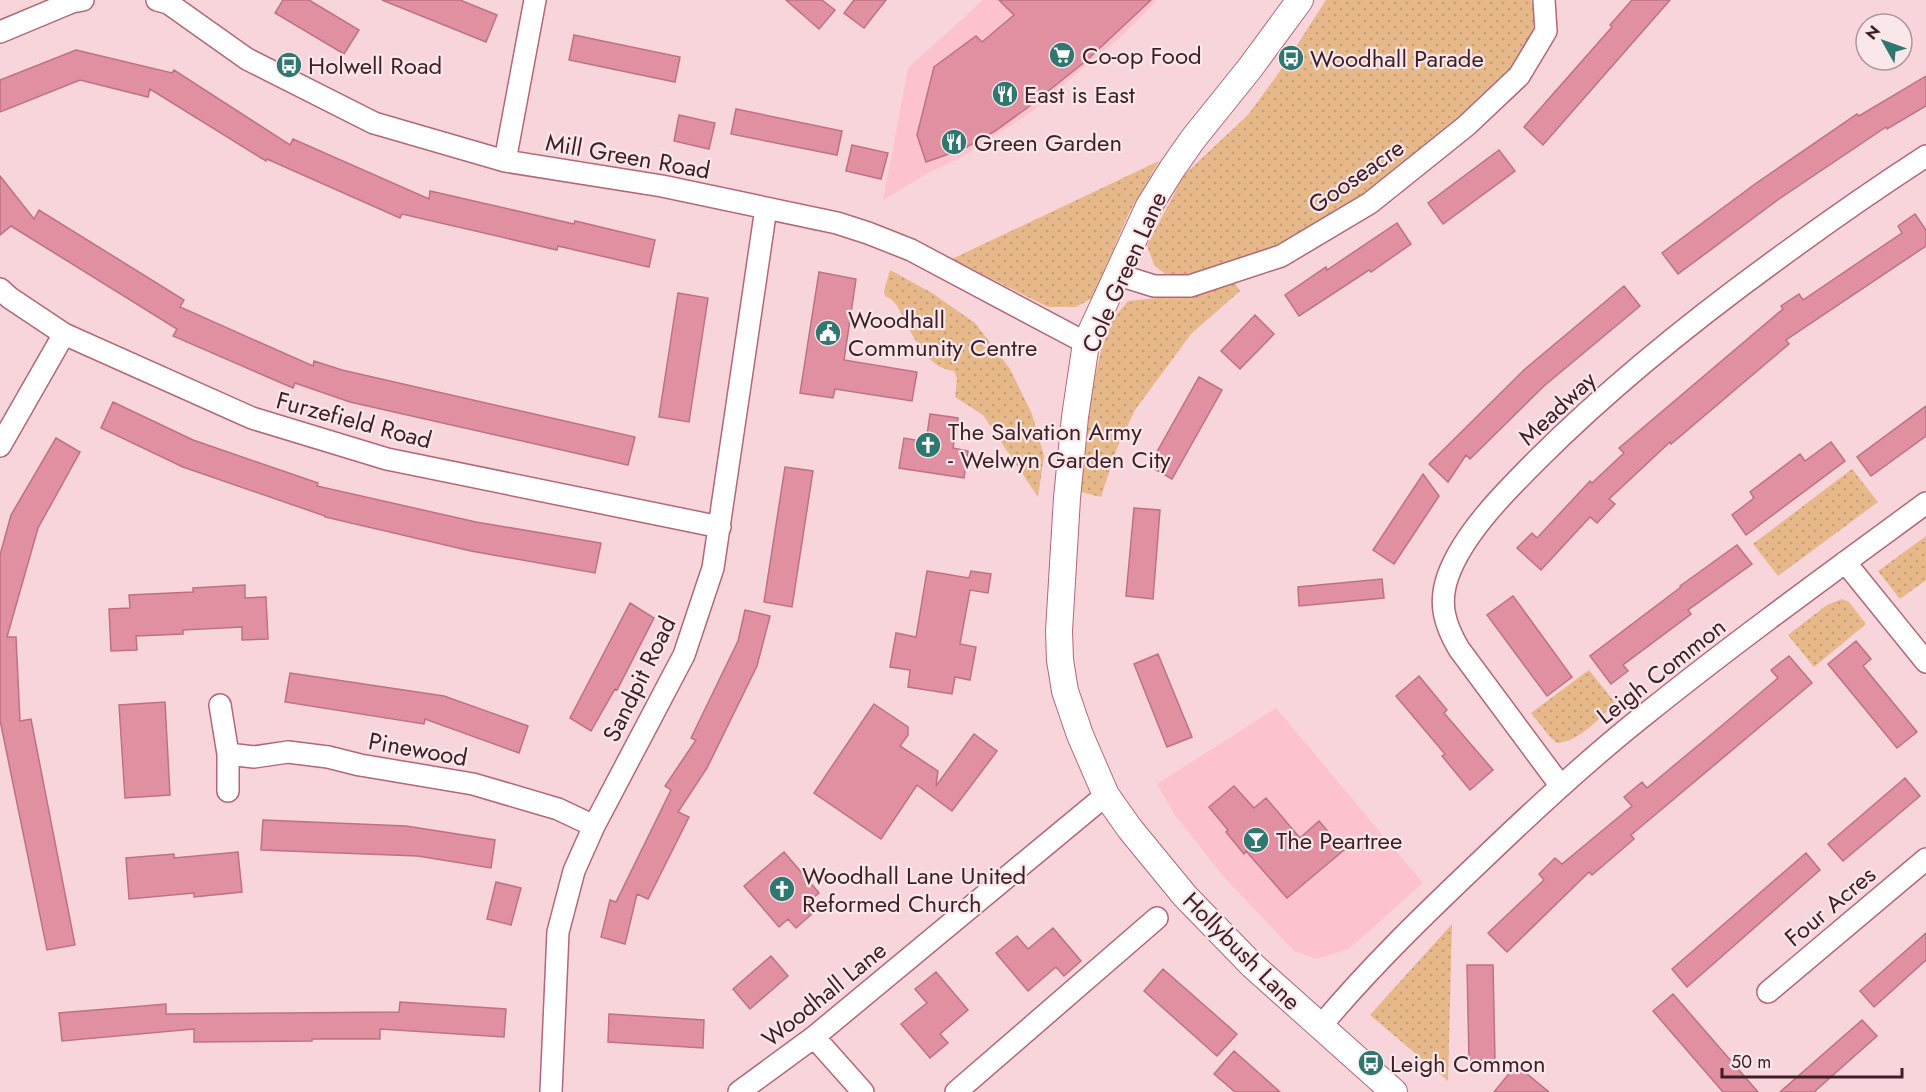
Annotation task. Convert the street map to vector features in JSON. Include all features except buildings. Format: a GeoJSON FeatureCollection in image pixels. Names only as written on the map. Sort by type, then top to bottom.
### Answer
{"type":"FeatureCollection","features":[{"type":"Feature","properties":{"kind":"street"},"geometry":{"type":"LineString","coordinates":[[505,161],[535,0]]}},
{"type":"Feature","properties":{"kind":"street","name":"Cole Green Lane"},"geometry":{"type":"LineString","coordinates":[[1106,795],[1080,735],[1065,691],[1060,660],[1059,631],[1075,417],[1086,343],[1149,206],[1172,169],[1193,139],[1270,43],[1300,0]]}},
{"type":"Feature","properties":{"kind":"street","name":"Gooseacre"},"geometry":{"type":"LineString","coordinates":[[1119,275],[1154,286],[1190,286],[1281,256],[1371,203],[1466,126],[1519,76],[1546,31],[1544,0]]}},
{"type":"Feature","properties":{"kind":"street"},"geometry":{"type":"LineString","coordinates":[[0,32],[76,1]]}},
{"type":"Feature","properties":{"kind":"street","name":"Mill Green Road"},"geometry":{"type":"LineString","coordinates":[[164,1],[247,59],[374,123],[505,161],[662,186],[837,223],[900,246],[1086,343]]}},
{"type":"Feature","properties":{"kind":"street","name":"Meadway"},"geometry":{"type":"LineString","coordinates":[[1560,785],[1459,649],[1449,632],[1443,614],[1444,593],[1448,576],[1457,557],[1478,525],[1505,493],[1566,431],[1692,322],[1832,219],[1926,156]]}},
{"type":"Feature","properties":{"kind":"street","name":"Sandpit Road"},"geometry":{"type":"LineString","coordinates":[[551,1092],[558,932],[574,871],[594,826],[684,655],[713,568],[766,208]]}},
{"type":"Feature","properties":{"kind":"street","name":"Furzefield Road"},"geometry":{"type":"LineString","coordinates":[[0,289],[64,334],[252,418],[387,459],[720,527]]}},
{"type":"Feature","properties":{"kind":"street"},"geometry":{"type":"LineString","coordinates":[[0,446],[64,334]]}},
{"type":"Feature","properties":{"kind":"street","name":"Leigh Common"},"geometry":{"type":"LineString","coordinates":[[1320,1027],[1349,993],[1443,896],[1560,785],[1646,713],[1926,503]]}},
{"type":"Feature","properties":{"kind":"street"},"geometry":{"type":"LineString","coordinates":[[1845,562],[1926,662]]}},
{"type":"Feature","properties":{"kind":"street"},"geometry":{"type":"LineString","coordinates":[[220,705],[228,754],[228,791]]}},
{"type":"Feature","properties":{"kind":"street","name":"Pinewood"},"geometry":{"type":"LineString","coordinates":[[228,754],[254,757],[288,752],[328,757],[360,765],[450,780],[558,809],[594,826]]}},
{"type":"Feature","properties":{"kind":"street","name":"Hollybush Lane"},"geometry":{"type":"LineString","coordinates":[[1106,795],[1130,829],[1185,896],[1252,965],[1395,1092]]}},
{"type":"Feature","properties":{"kind":"street","name":"Woodhall Lane"},"geometry":{"type":"LineString","coordinates":[[739,1092],[814,1037],[1106,795]]}},
{"type":"Feature","properties":{"kind":"street","name":"Four Acres"},"geometry":{"type":"LineString","coordinates":[[1768,993],[1926,858]]}},
{"type":"Feature","properties":{"kind":"street"},"geometry":{"type":"LineString","coordinates":[[956,1092],[1157,918]]}},
{"type":"Feature","properties":{"kind":"street"},"geometry":{"type":"LineString","coordinates":[[814,1037],[863,1092]]}},
{"type":"Feature","properties":{"kind":"shaded area"},"geometry":{"type":"Polygon","coordinates":[[[983,0],[1157,0],[1123,35],[1030,113],[962,157],[930,172],[883,200],[908,68],[983,0]]]}},
{"type":"Feature","properties":{"kind":"shaded area"},"geometry":{"type":"Polygon","coordinates":[[[1326,0],[1531,0],[1535,12],[1532,37],[1515,68],[1441,137],[1353,202],[1264,255],[1185,278],[1166,275],[1154,265],[1147,245],[1185,174],[1248,115],[1283,67],[1326,0]]]}},
{"type":"Feature","properties":{"kind":"shaded area"},"geometry":{"type":"Polygon","coordinates":[[[1159,161],[1129,213],[1092,298],[1076,307],[1048,307],[952,259],[1159,161]]]}},
{"type":"Feature","properties":{"kind":"shaded area"},"geometry":{"type":"Polygon","coordinates":[[[890,270],[932,293],[975,323],[1010,369],[1032,414],[1044,456],[1038,497],[983,415],[955,397],[957,379],[954,371],[937,365],[924,353],[895,304],[885,296],[884,291],[890,270]]]}},
{"type":"Feature","properties":{"kind":"shaded area"},"geometry":{"type":"Polygon","coordinates":[[[1234,282],[1240,291],[1191,334],[1135,410],[1117,448],[1101,497],[1081,492],[1087,412],[1101,350],[1112,320],[1128,301],[1187,295],[1234,282]]]}},
{"type":"Feature","properties":{"kind":"shaded area"},"geometry":{"type":"Polygon","coordinates":[[[1852,469],[1878,502],[1778,576],[1753,544],[1852,469]]]}},
{"type":"Feature","properties":{"kind":"shaded area"},"geometry":{"type":"Polygon","coordinates":[[[1926,536],[1926,580],[1900,599],[1878,571],[1926,536]]]}},
{"type":"Feature","properties":{"kind":"shaded area"},"geometry":{"type":"Polygon","coordinates":[[[1842,599],[1849,602],[1866,624],[1814,667],[1788,635],[1827,605],[1842,599]]]}},
{"type":"Feature","properties":{"kind":"shaded area"},"geometry":{"type":"Polygon","coordinates":[[[1589,670],[1616,704],[1581,734],[1565,742],[1557,743],[1531,713],[1589,670]]]}},
{"type":"Feature","properties":{"kind":"shaded area"},"geometry":{"type":"Polygon","coordinates":[[[1276,708],[1423,883],[1349,949],[1316,959],[1294,951],[1223,876],[1174,814],[1157,784],[1276,708]]]}},
{"type":"Feature","properties":{"kind":"shaded area"},"geometry":{"type":"Polygon","coordinates":[[[1452,924],[1448,1081],[1370,1015],[1452,924]]]}},
{"type":"Feature","properties":{"kind":"place","name":"Co-op Food"},"geometry":{"type":"Point","coordinates":[1062,55]}},
{"type":"Feature","properties":{"kind":"place","name":"Woodhall Parade"},"geometry":{"type":"Point","coordinates":[1291,58]}},
{"type":"Feature","properties":{"kind":"place","name":"Holwell Road"},"geometry":{"type":"Point","coordinates":[289,65]}},
{"type":"Feature","properties":{"kind":"place","name":"East is East"},"geometry":{"type":"Point","coordinates":[1005,94]}},
{"type":"Feature","properties":{"kind":"place","name":"Green Garden"},"geometry":{"type":"Point","coordinates":[954,142]}},
{"type":"Feature","properties":{"kind":"place","name":"Woodhall Community Centre"},"geometry":{"type":"Point","coordinates":[828,333]}},
{"type":"Feature","properties":{"kind":"place","name":"The Salvation Army - Welwyn Garden City"},"geometry":{"type":"Point","coordinates":[928,445]}},
{"type":"Feature","properties":{"kind":"place","name":"The Peartree"},"geometry":{"type":"Point","coordinates":[1256,840]}},
{"type":"Feature","properties":{"kind":"place","name":"Woodhall Lane United Reformed Church"},"geometry":{"type":"Point","coordinates":[782,889]}},
{"type":"Feature","properties":{"kind":"place","name":"Leigh Common"},"geometry":{"type":"Point","coordinates":[1371,1063]}}]}
